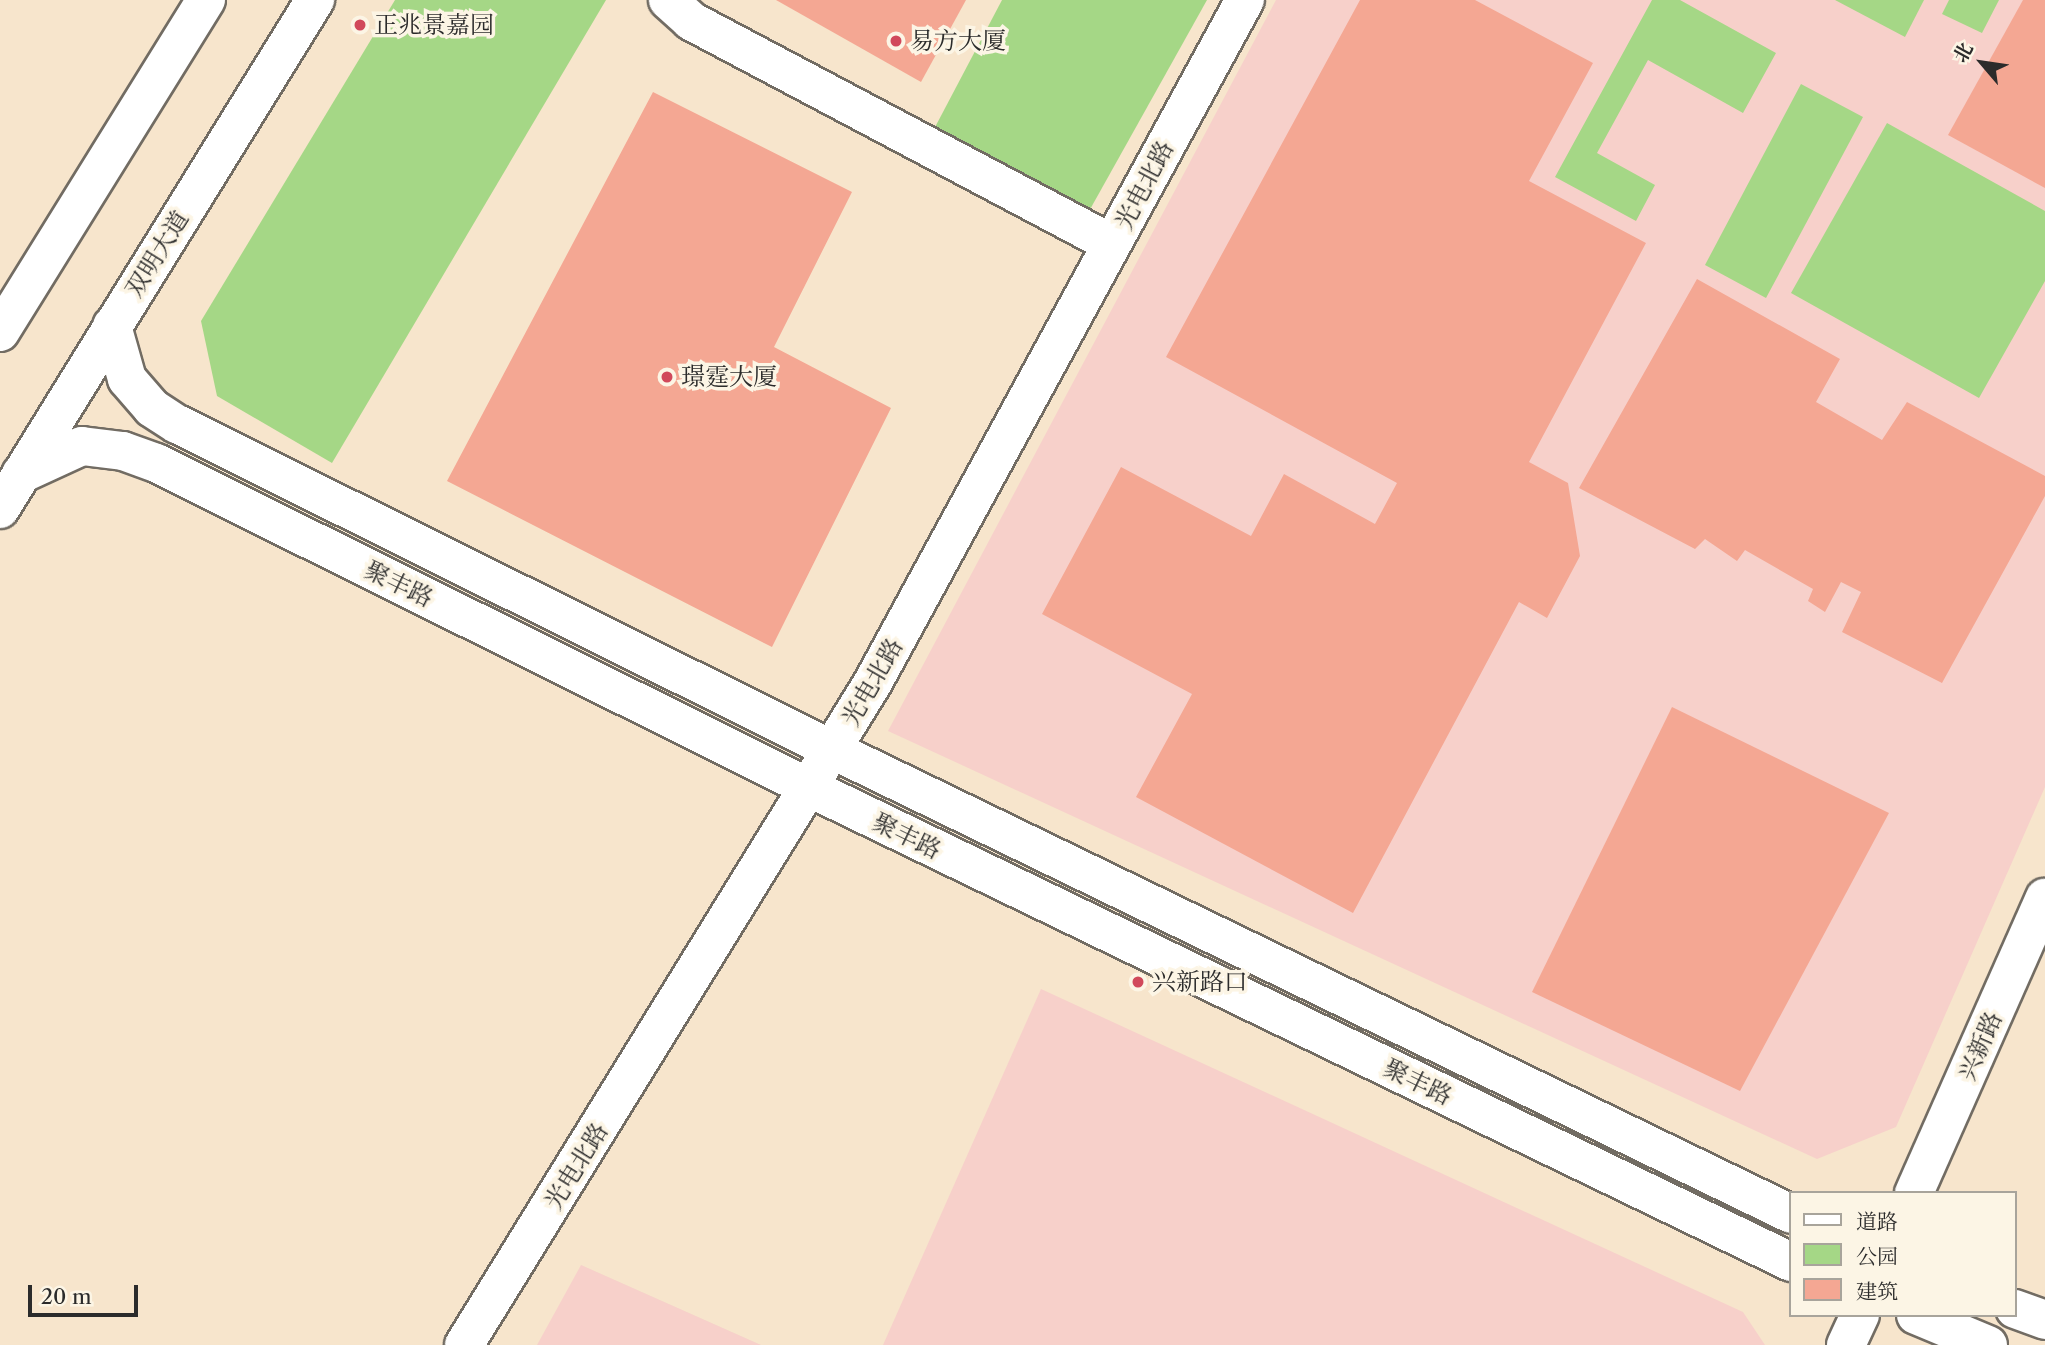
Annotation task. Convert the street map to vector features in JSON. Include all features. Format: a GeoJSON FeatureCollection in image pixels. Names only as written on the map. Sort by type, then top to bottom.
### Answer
{"type":"FeatureCollection","features":[{"type":"Feature","properties":{"kind":"street"},"geometry":{"type":"LineString","coordinates":[[0,332],[205,0]]}},
{"type":"Feature","properties":{"kind":"street","name":"双明大道"},"geometry":{"type":"LineString","coordinates":[[0,509],[315,0]]}},
{"type":"Feature","properties":{"kind":"street"},"geometry":{"type":"LineString","coordinates":[[668,0],[691,21],[1112,244]]}},
{"type":"Feature","properties":{"kind":"street","name":"光电北路"},"geometry":{"type":"LineString","coordinates":[[464,1345],[833,750],[1245,0]]}},
{"type":"Feature","properties":{"kind":"street","name":"聚丰路"},"geometry":{"type":"LineString","coordinates":[[112,326],[127,379],[152,408],[177,424],[833,750],[1790,1214]]}},
{"type":"Feature","properties":{"kind":"street","name":"聚丰路"},"geometry":{"type":"LineString","coordinates":[[21,474],[82,446],[123,451],[156,463],[810,788],[1790,1262]]}},
{"type":"Feature","properties":{"kind":"street","name":"兴新路"},"geometry":{"type":"LineString","coordinates":[[1915,1191],[2045,898]]}},
{"type":"Feature","properties":{"kind":"street"},"geometry":{"type":"LineString","coordinates":[[2017,1310],[2045,1320]]}},
{"type":"Feature","properties":{"kind":"street"},"geometry":{"type":"LineString","coordinates":[[1846,1345],[1859,1317]]}},
{"type":"Feature","properties":{"kind":"street"},"geometry":{"type":"LineString","coordinates":[[1921,1317],[1988,1345]]}},
{"type":"Feature","properties":{"kind":"shaded area"},"geometry":{"type":"Polygon","coordinates":[[[1276,0],[2045,0],[2045,787],[1896,1127],[1817,1159],[888,731],[1276,0]]]}},
{"type":"Feature","properties":{"kind":"shaded area"},"geometry":{"type":"Polygon","coordinates":[[[1041,989],[1743,1312],[1765,1345],[883,1345],[1041,989]]]}},
{"type":"Feature","properties":{"kind":"shaded area"},"geometry":{"type":"Polygon","coordinates":[[[581,1265],[761,1345],[537,1345],[581,1265]]]}},
{"type":"Feature","properties":{"kind":"green space"},"geometry":{"type":"Polygon","coordinates":[[[395,0],[606,0],[332,463],[217,396],[201,321],[395,0]]]}},
{"type":"Feature","properties":{"kind":"green space"},"geometry":{"type":"Polygon","coordinates":[[[1002,0],[1207,0],[1088,213],[933,131],[1002,0]]]}},
{"type":"Feature","properties":{"kind":"green space"},"geometry":{"type":"Polygon","coordinates":[[[1652,0],[1680,0],[1776,53],[1743,113],[1648,60],[1597,153],[1655,185],[1636,221],[1555,177],[1652,0]]]}},
{"type":"Feature","properties":{"kind":"green space"},"geometry":{"type":"Polygon","coordinates":[[[1835,0],[1924,0],[1905,37],[1835,0]]]}},
{"type":"Feature","properties":{"kind":"green space"},"geometry":{"type":"Polygon","coordinates":[[[1949,0],[1999,0],[1982,33],[1942,14],[1949,0]]]}},
{"type":"Feature","properties":{"kind":"green space"},"geometry":{"type":"Polygon","coordinates":[[[1801,84],[1863,117],[1766,298],[1705,265],[1801,84]]]}},
{"type":"Feature","properties":{"kind":"green space"},"geometry":{"type":"Polygon","coordinates":[[[1887,123],[2045,211],[2045,281],[1979,398],[1791,293],[1887,123]]]}},
{"type":"Feature","properties":{"kind":"building","name":"易方大厦"},"geometry":{"type":"Polygon","coordinates":[[[776,0],[966,0],[921,82],[776,0]]]}},
{"type":"Feature","properties":{"kind":"building"},"geometry":{"type":"Polygon","coordinates":[[[1360,0],[1475,0],[1593,63],[1529,181],[1646,243],[1529,462],[1568,483],[1580,556],[1547,618],[1519,602],[1353,913],[1136,797],[1192,694],[1042,614],[1121,467],[1251,536],[1284,474],[1375,524],[1397,483],[1166,357],[1360,0]]]}},
{"type":"Feature","properties":{"kind":"building"},"geometry":{"type":"Polygon","coordinates":[[[2023,0],[2045,0],[2045,188],[1948,135],[2023,0]]]}},
{"type":"Feature","properties":{"kind":"building","name":"璟霆大厦"},"geometry":{"type":"Polygon","coordinates":[[[653,92],[852,192],[774,347],[891,408],[772,647],[447,481],[653,92]]]}},
{"type":"Feature","properties":{"kind":"building"},"geometry":{"type":"Polygon","coordinates":[[[1697,279],[1840,359],[1816,402],[1882,440],[1907,402],[2045,476],[2045,496],[1942,683],[1842,632],[1861,592],[1841,582],[1825,612],[1808,601],[1813,589],[1745,550],[1737,561],[1705,539],[1695,549],[1579,488],[1697,279]]]}},
{"type":"Feature","properties":{"kind":"building"},"geometry":{"type":"Polygon","coordinates":[[[1672,707],[1889,813],[1740,1091],[1532,992],[1672,707]]]}},
{"type":"Feature","properties":{"kind":"place","name":"正兆景嘉园"},"geometry":{"type":"Point","coordinates":[360,25]}},
{"type":"Feature","properties":{"kind":"place","name":"易方大厦"},"geometry":{"type":"Point","coordinates":[896,41]}},
{"type":"Feature","properties":{"kind":"place","name":"璟霆大厦"},"geometry":{"type":"Point","coordinates":[667,377]}},
{"type":"Feature","properties":{"kind":"place","name":"兴新路口"},"geometry":{"type":"Point","coordinates":[1138,982]}}]}
